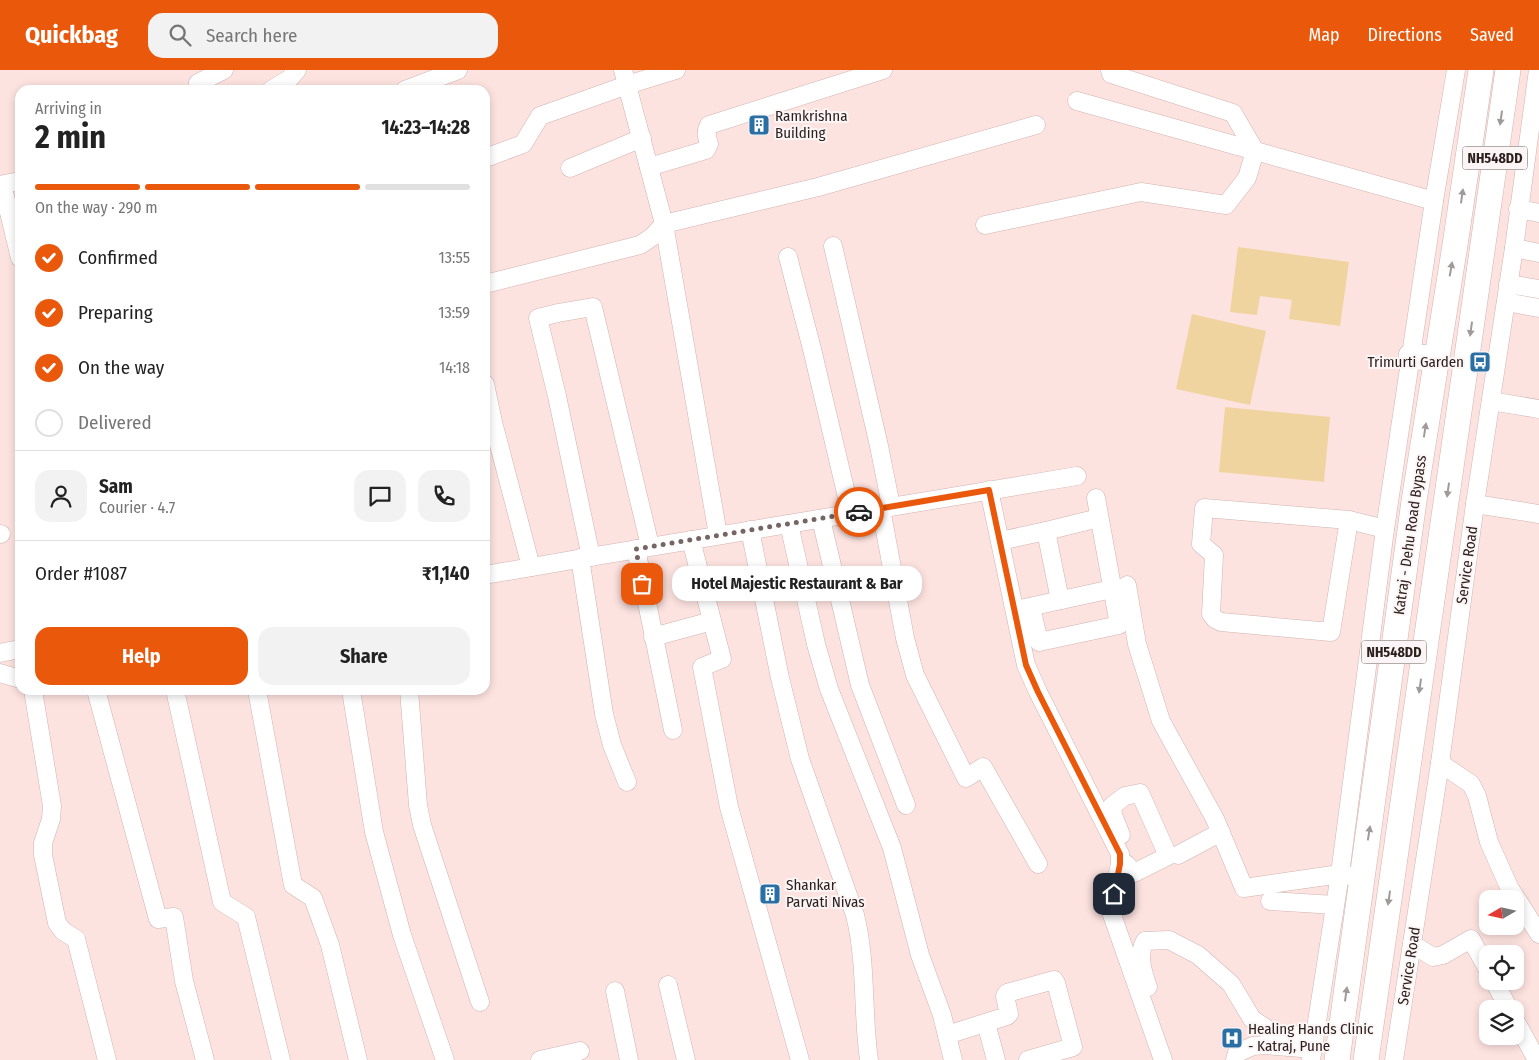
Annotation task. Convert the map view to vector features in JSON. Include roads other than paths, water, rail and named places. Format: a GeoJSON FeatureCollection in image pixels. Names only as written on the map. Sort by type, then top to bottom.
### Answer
{"type":"FeatureCollection","features":[{"type":"Feature","properties":{"kind":"highway","name":"Katraj - Dehu Road Bypass"},"geometry":{"type":"LineString","coordinates":[[1337,1060],[1351,876],[1414,501],[1481,70]]}},
{"type":"Feature","properties":{"kind":"highway","name":"Katraj - Dehu Road Bypass"},"geometry":{"type":"LineString","coordinates":[[1366,1060],[1508,70]]}},
{"type":"Feature","properties":{"kind":"highway"},"geometry":{"type":"LineString","coordinates":[[1411,356],[1436,359]]}},
{"type":"Feature","properties":{"kind":"street"},"geometry":{"type":"LineString","coordinates":[[198,83],[224,70]]}},
{"type":"Feature","properties":{"kind":"street"},"geometry":{"type":"LineString","coordinates":[[279,85],[289,79],[297,70]]}},
{"type":"Feature","properties":{"kind":"street"},"geometry":{"type":"LineString","coordinates":[[418,85],[458,70]]}},
{"type":"Feature","properties":{"kind":"street"},"geometry":{"type":"LineString","coordinates":[[490,156],[523,144],[540,116],[625,78],[676,70]]}},
{"type":"Feature","properties":{"kind":"street"},"geometry":{"type":"LineString","coordinates":[[649,167],[706,150],[709,144],[706,136],[709,125],[883,70]]}},
{"type":"Feature","properties":{"kind":"street"},"geometry":{"type":"LineString","coordinates":[[985,225],[1141,192],[1226,205],[1247,178],[1255,151],[1233,113],[1111,74],[1110,70]]}},
{"type":"Feature","properties":{"kind":"street"},"geometry":{"type":"LineString","coordinates":[[1235,1060],[1237,1053],[1253,1046],[1265,1045],[1312,1055],[1335,905],[1351,876],[1385,528],[1434,202],[1456,70]]}},
{"type":"Feature","properties":{"kind":"street","name":"Service Road"},"geometry":{"type":"LineString","coordinates":[[1394,1060],[1440,763],[1475,504],[1514,248],[1538,70]]}},
{"type":"Feature","properties":{"kind":"street"},"geometry":{"type":"LineString","coordinates":[[625,78],[664,224],[718,535]]}},
{"type":"Feature","properties":{"kind":"street"},"geometry":{"type":"LineString","coordinates":[[1078,101],[1434,202]]}},
{"type":"Feature","properties":{"kind":"street"},"geometry":{"type":"LineString","coordinates":[[490,283],[640,245],[652,237],[664,224],[818,187],[1036,125]]}},
{"type":"Feature","properties":{"kind":"street"},"geometry":{"type":"LineString","coordinates":[[570,168],[642,138]]}},
{"type":"Feature","properties":{"kind":"street"},"geometry":{"type":"LineString","coordinates":[[0,185],[15,182]]}},
{"type":"Feature","properties":{"kind":"street"},"geometry":{"type":"LineString","coordinates":[[0,194],[4,196],[15,239]]}},
{"type":"Feature","properties":{"kind":"street"},"geometry":{"type":"LineString","coordinates":[[1518,209],[1539,213]]}},
{"type":"Feature","properties":{"kind":"street"},"geometry":{"type":"LineString","coordinates":[[833,246],[879,446],[905,638],[915,675],[966,778],[983,767],[1038,864]]}},
{"type":"Feature","properties":{"kind":"street"},"geometry":{"type":"LineString","coordinates":[[1514,248],[1539,252]]}},
{"type":"Feature","properties":{"kind":"street"},"geometry":{"type":"LineString","coordinates":[[788,257],[851,514]]}},
{"type":"Feature","properties":{"kind":"street"},"geometry":{"type":"LineString","coordinates":[[1508,284],[1539,289]]}},
{"type":"Feature","properties":{"kind":"street"},"geometry":{"type":"LineString","coordinates":[[1506,302],[1539,308]]}},
{"type":"Feature","properties":{"kind":"street"},"geometry":{"type":"LineString","coordinates":[[627,782],[612,745],[604,714],[586,558],[557,396],[538,318],[558,312],[593,307],[643,548],[653,637],[673,730]]}},
{"type":"Feature","properties":{"kind":"street"},"geometry":{"type":"LineString","coordinates":[[1491,401],[1539,409]]}},
{"type":"Feature","properties":{"kind":"street"},"geometry":{"type":"LineString","coordinates":[[490,408],[531,567]]}},
{"type":"Feature","properties":{"kind":"street"},"geometry":{"type":"LineString","coordinates":[[490,574],[1076,476]]}},
{"type":"Feature","properties":{"kind":"street"},"geometry":{"type":"LineString","coordinates":[[989,490],[1000,541],[1023,608],[1039,642],[1119,625],[1120,587]]}},
{"type":"Feature","properties":{"kind":"street"},"geometry":{"type":"LineString","coordinates":[[1096,498],[1099,518],[1161,721],[1221,832],[1244,888],[1351,876]]}},
{"type":"Feature","properties":{"kind":"street"},"geometry":{"type":"LineString","coordinates":[[1475,504],[1539,514]]}},
{"type":"Feature","properties":{"kind":"street"},"geometry":{"type":"LineString","coordinates":[[1349,520],[1331,632],[1222,622],[1215,619],[1211,614],[1214,556],[1201,544],[1204,508],[1349,520],[1385,528]]}},
{"type":"Feature","properties":{"kind":"street"},"geometry":{"type":"LineString","coordinates":[[1000,541],[1099,518]]}},
{"type":"Feature","properties":{"kind":"street"},"geometry":{"type":"LineString","coordinates":[[821,519],[860,685],[906,805]]}},
{"type":"Feature","properties":{"kind":"street"},"geometry":{"type":"LineString","coordinates":[[789,524],[816,644],[829,689],[892,848],[920,955],[942,1015],[954,1060]]}},
{"type":"Feature","properties":{"kind":"street"},"geometry":{"type":"LineString","coordinates":[[750,530],[780,678],[800,759],[860,934],[865,1031],[869,1060]]}},
{"type":"Feature","properties":{"kind":"street"},"geometry":{"type":"LineString","coordinates":[[1046,530],[1060,600]]}},
{"type":"Feature","properties":{"kind":"street"},"geometry":{"type":"LineString","coordinates":[[691,540],[722,659],[702,667],[729,807],[800,1060]]}},
{"type":"Feature","properties":{"kind":"street"},"geometry":{"type":"LineString","coordinates":[[1023,608],[1120,587]]}},
{"type":"Feature","properties":{"kind":"street"},"geometry":{"type":"LineString","coordinates":[[1023,608],[1026,665],[1120,854],[1123,864],[1110,909],[1164,1060]]}},
{"type":"Feature","properties":{"kind":"street"},"geometry":{"type":"LineString","coordinates":[[653,637],[712,621]]}},
{"type":"Feature","properties":{"kind":"street"},"geometry":{"type":"LineString","coordinates":[[0,653],[15,650]]}},
{"type":"Feature","properties":{"kind":"street"},"geometry":{"type":"LineString","coordinates":[[0,673],[15,678]]}},
{"type":"Feature","properties":{"kind":"street"},"geometry":{"type":"LineString","coordinates":[[34,695],[52,806],[43,855],[57,923],[63,931],[76,939],[107,1060]]}},
{"type":"Feature","properties":{"kind":"street"},"geometry":{"type":"LineString","coordinates":[[97,695],[158,919],[174,917],[184,981],[206,1060]]}},
{"type":"Feature","properties":{"kind":"street"},"geometry":{"type":"LineString","coordinates":[[176,695],[222,902],[246,917],[281,1060]]}},
{"type":"Feature","properties":{"kind":"street"},"geometry":{"type":"LineString","coordinates":[[258,695],[293,885],[313,898],[330,945],[358,1060]]}},
{"type":"Feature","properties":{"kind":"street"},"geometry":{"type":"LineString","coordinates":[[352,695],[374,832],[402,935],[445,1060]]}},
{"type":"Feature","properties":{"kind":"street"},"geometry":{"type":"LineString","coordinates":[[409,695],[418,805],[422,825],[480,1002]]}},
{"type":"Feature","properties":{"kind":"street"},"geometry":{"type":"LineString","coordinates":[[1440,763],[1470,784],[1477,796],[1489,842],[1509,887],[1539,934]]}},
{"type":"Feature","properties":{"kind":"street"},"geometry":{"type":"LineString","coordinates":[[1178,855],[1221,832]]}},
{"type":"Feature","properties":{"kind":"street"},"geometry":{"type":"LineString","coordinates":[[1270,901],[1335,905]]}},
{"type":"Feature","properties":{"kind":"street"},"geometry":{"type":"LineString","coordinates":[[1412,944],[1434,957],[1443,955],[1471,939],[1479,954]]}},
{"type":"Feature","properties":{"kind":"street"},"geometry":{"type":"LineString","coordinates":[[1174,1060],[1160,1013],[1144,975],[1140,948],[1144,941],[1170,940],[1198,955],[1231,984],[1252,1020],[1279,1037],[1316,1031]]}},
{"type":"Feature","properties":{"kind":"street"},"geometry":{"type":"LineString","coordinates":[[947,1035],[1008,1016],[1005,996],[1007,993],[1052,980],[1055,981],[1073,1047],[1034,1059]]}},
{"type":"Feature","properties":{"kind":"street"},"geometry":{"type":"LineString","coordinates":[[668,984],[686,1060]]}},
{"type":"Feature","properties":{"kind":"street"},"geometry":{"type":"LineString","coordinates":[[615,991],[629,1060]]}},
{"type":"Feature","properties":{"kind":"street"},"geometry":{"type":"LineString","coordinates":[[986,1022],[996,1060]]}},
{"type":"Feature","properties":{"kind":"street"},"geometry":{"type":"LineString","coordinates":[[1524,1036],[1537,1060]]}},
{"type":"Feature","properties":{"kind":"street"},"geometry":{"type":"LineString","coordinates":[[540,1060],[580,1051]]}},
{"type":"Feature","properties":{"kind":"place","name":"Ramkrishna Building"},"geometry":{"type":"Point","coordinates":[759,125]}},
{"type":"Feature","properties":{"kind":"place","name":"Trimurti Garden"},"geometry":{"type":"Point","coordinates":[1480,362]}},
{"type":"Feature","properties":{"kind":"place","name":"Hotel Majestic Restaurant & Bar"},"geometry":{"type":"Point","coordinates":[642,584]}},
{"type":"Feature","properties":{"kind":"place","name":"Shankar Parvati Nivas"},"geometry":{"type":"Point","coordinates":[770,894]}},
{"type":"Feature","properties":{"kind":"place","name":"Healing Hands Clinic - Katraj, Pune"},"geometry":{"type":"Point","coordinates":[1232,1038]}}]}
